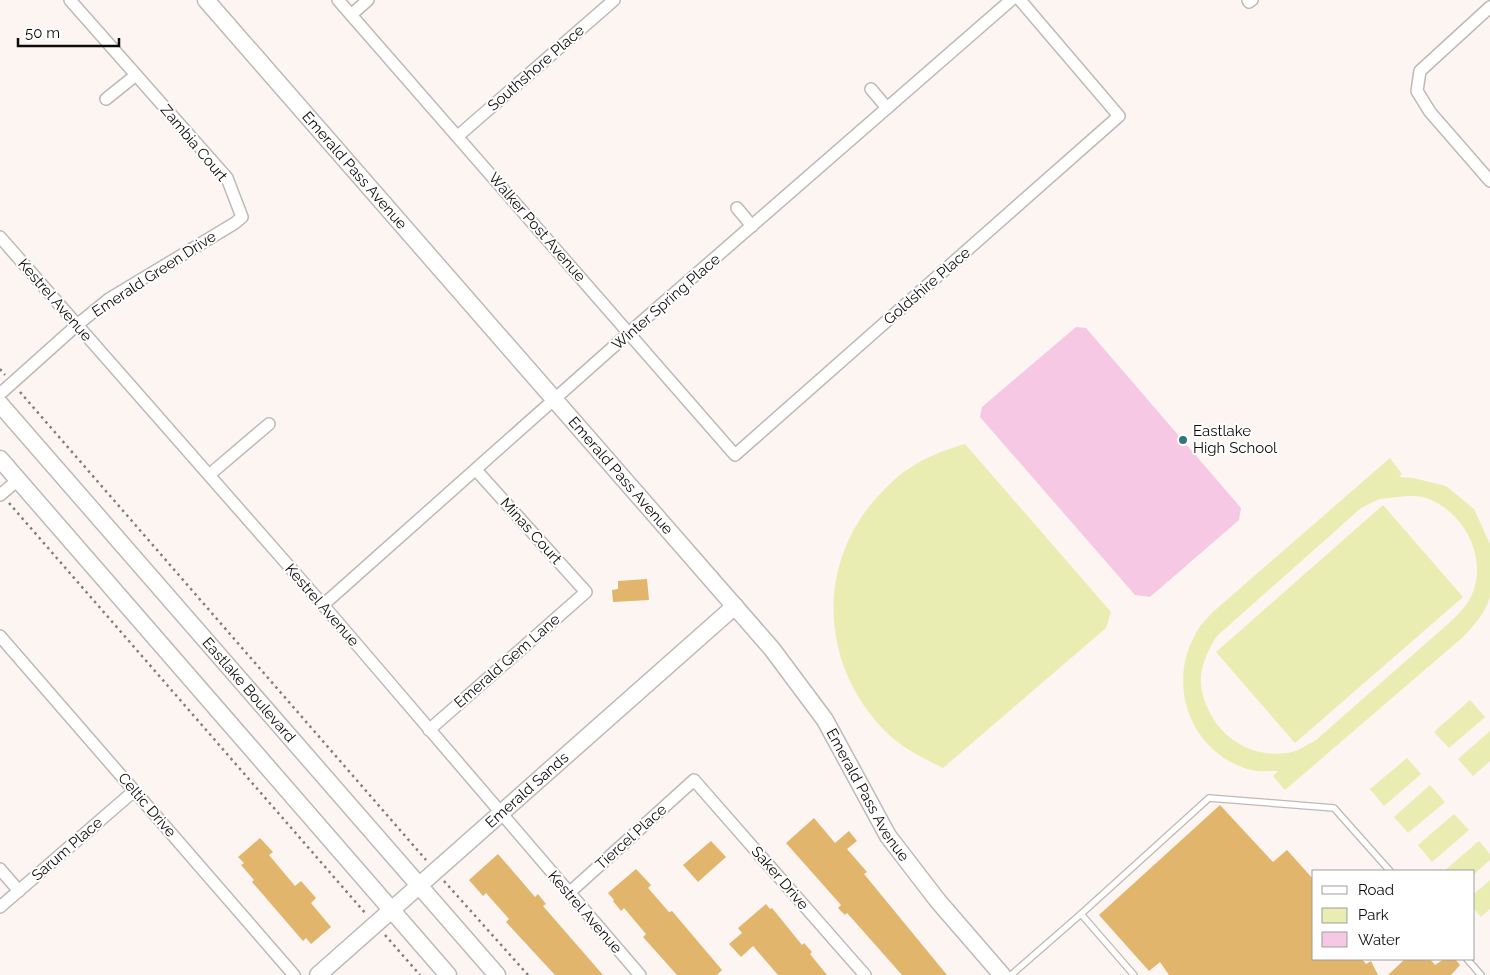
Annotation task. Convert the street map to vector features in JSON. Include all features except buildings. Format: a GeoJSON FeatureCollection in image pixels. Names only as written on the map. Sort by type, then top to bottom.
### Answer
{"type":"FeatureCollection","features":[{"type":"Feature","properties":{"kind":"street","name":"Zambia Court"},"geometry":{"type":"LineString","coordinates":[[70,0],[227,178],[242,216]]}},
{"type":"Feature","properties":{"kind":"street","name":"Emerald Pass Avenue"},"geometry":{"type":"LineString","coordinates":[[206,0],[772,649],[825,720],[888,836],[938,901],[1002,975]]}},
{"type":"Feature","properties":{"kind":"street","name":"Walker Post Avenue"},"geometry":{"type":"LineString","coordinates":[[338,0],[735,455]]}},
{"type":"Feature","properties":{"kind":"street"},"geometry":{"type":"LineString","coordinates":[[351,15],[368,0]]}},
{"type":"Feature","properties":{"kind":"street","name":"Southshore Place"},"geometry":{"type":"LineString","coordinates":[[458,136],[614,0]]}},
{"type":"Feature","properties":{"kind":"street","name":"Winter Spring Place"},"geometry":{"type":"LineString","coordinates":[[323,605],[1011,0]]}},
{"type":"Feature","properties":{"kind":"street","name":"Goldshire Place"},"geometry":{"type":"LineString","coordinates":[[735,455],[1119,116],[1020,0]]}},
{"type":"Feature","properties":{"kind":"street"},"geometry":{"type":"LineString","coordinates":[[1490,7],[1420,71],[1417,91],[1430,112],[1490,181]]}},
{"type":"Feature","properties":{"kind":"street"},"geometry":{"type":"LineString","coordinates":[[106,99],[136,75]]}},
{"type":"Feature","properties":{"kind":"street"},"geometry":{"type":"LineString","coordinates":[[871,89],[887,108]]}},
{"type":"Feature","properties":{"kind":"street"},"geometry":{"type":"LineString","coordinates":[[737,208],[752,226]]}},
{"type":"Feature","properties":{"kind":"street","name":"Emerald Green Drive"},"geometry":{"type":"LineString","coordinates":[[0,394],[109,299],[234,223],[242,216]]}},
{"type":"Feature","properties":{"kind":"street","name":"Kestrel Avenue"},"geometry":{"type":"LineString","coordinates":[[0,237],[323,605],[428,730],[640,975]]}},
{"type":"Feature","properties":{"kind":"street","name":"Eastlake Boulevard"},"geometry":{"type":"LineString","coordinates":[[0,404],[497,975]]}},
{"type":"Feature","properties":{"kind":"street"},"geometry":{"type":"LineString","coordinates":[[209,475],[269,424]]}},
{"type":"Feature","properties":{"kind":"street"},"geometry":{"type":"LineString","coordinates":[[0,459],[448,975]]}},
{"type":"Feature","properties":{"kind":"street","name":"Minas Court"},"geometry":{"type":"LineString","coordinates":[[476,470],[586,592]]}},
{"type":"Feature","properties":{"kind":"street"},"geometry":{"type":"LineString","coordinates":[[0,495],[18,480]]}},
{"type":"Feature","properties":{"kind":"street","name":"Emerald Gem Lane"},"geometry":{"type":"LineString","coordinates":[[428,730],[586,592]]}},
{"type":"Feature","properties":{"kind":"street","name":"Emerald Sands"},"geometry":{"type":"LineString","coordinates":[[318,975],[735,606]]}},
{"type":"Feature","properties":{"kind":"street","name":"Celtic Drive"},"geometry":{"type":"LineString","coordinates":[[0,636],[294,975]]}},
{"type":"Feature","properties":{"kind":"street","name":"Tiercel Place"},"geometry":{"type":"LineString","coordinates":[[569,893],[694,780]]}},
{"type":"Feature","properties":{"kind":"street","name":"Saker Drive"},"geometry":{"type":"LineString","coordinates":[[694,780],[865,975]]}},
{"type":"Feature","properties":{"kind":"street","name":"Sarum Place"},"geometry":{"type":"LineString","coordinates":[[0,907],[134,791]]}},
{"type":"Feature","properties":{"kind":"street"},"geometry":{"type":"LineString","coordinates":[[0,869],[19,891]]}},
{"type":"Feature","properties":{"kind":"lane"},"geometry":{"type":"LineString","coordinates":[[1011,975],[1209,798],[1334,808],[1389,870]]}},
{"type":"Feature","properties":{"kind":"lane"},"geometry":{"type":"LineString","coordinates":[[1081,914],[1134,975]]}},
{"type":"Feature","properties":{"kind":"lane"},"geometry":{"type":"LineString","coordinates":[[1468,960],[1481,975]]}},
{"type":"Feature","properties":{"kind":"path"},"geometry":{"type":"LineString","coordinates":[[22,394],[422,856]]}},
{"type":"Feature","properties":{"kind":"path"},"geometry":{"type":"LineString","coordinates":[[12,506],[363,910]]}},
{"type":"Feature","properties":{"kind":"path"},"geometry":{"type":"LineString","coordinates":[[452,890],[528,975]]}},
{"type":"Feature","properties":{"kind":"path"},"geometry":{"type":"LineString","coordinates":[[388,938],[420,975]]}},
{"type":"Feature","properties":{"kind":"green space"},"geometry":{"type":"Polygon","coordinates":[[[965,444],[1111,612],[1106,628],[943,768],[892,738],[864,705],[848,676],[838,645],[834,613],[836,581],[845,550],[860,520],[881,493],[902,473],[916,464],[965,444]]]}},
{"type":"Feature","properties":{"kind":"green space"},"geometry":{"type":"Polygon","coordinates":[[[1390,458],[1402,474],[1399,477],[1413,478],[1446,486],[1474,509],[1490,544],[1490,596],[1486,608],[1475,623],[1463,637],[1285,790],[1273,776],[1278,771],[1251,770],[1230,762],[1213,749],[1200,734],[1190,716],[1184,696],[1183,676],[1187,655],[1199,628],[1214,611],[1390,458]],[[1409,496],[1379,499],[1361,508],[1217,636],[1203,665],[1201,688],[1206,705],[1214,720],[1230,738],[1263,753],[1288,753],[1306,746],[1316,740],[1449,623],[1466,605],[1471,597],[1477,578],[1477,564],[1469,536],[1451,513],[1439,504],[1424,497],[1409,496]]]}},
{"type":"Feature","properties":{"kind":"green space"},"geometry":{"type":"Polygon","coordinates":[[[1383,505],[1463,597],[1295,743],[1216,652],[1383,505]]]}},
{"type":"Feature","properties":{"kind":"green space"},"geometry":{"type":"Polygon","coordinates":[[[1470,700],[1485,717],[1449,748],[1434,732],[1470,700]]]}},
{"type":"Feature","properties":{"kind":"green space"},"geometry":{"type":"Polygon","coordinates":[[[1490,731],[1490,761],[1473,776],[1458,759],[1490,731]]]}},
{"type":"Feature","properties":{"kind":"green space"},"geometry":{"type":"Polygon","coordinates":[[[1407,758],[1421,774],[1384,806],[1370,789],[1407,758]]]}},
{"type":"Feature","properties":{"kind":"green space"},"geometry":{"type":"Polygon","coordinates":[[[1430,785],[1445,802],[1408,833],[1394,817],[1430,785]]]}},
{"type":"Feature","properties":{"kind":"green space"},"geometry":{"type":"Polygon","coordinates":[[[1454,814],[1469,830],[1432,862],[1418,845],[1454,814]]]}},
{"type":"Feature","properties":{"kind":"green space"},"geometry":{"type":"Polygon","coordinates":[[[1479,841],[1490,854],[1490,860],[1475,873],[1475,870],[1445,870],[1479,841]]]}},
{"type":"Feature","properties":{"kind":"green space"},"geometry":{"type":"Polygon","coordinates":[[[1490,880],[1490,909],[1481,917],[1475,910],[1475,893],[1490,880]]]}},
{"type":"Feature","properties":{"kind":"water"},"geometry":{"type":"Polygon","coordinates":[[[1076,327],[1086,328],[1241,508],[1239,520],[1150,597],[1135,595],[980,417],[982,407],[1076,327]]]}},
{"type":"Feature","properties":{"kind":"place","name":"Eastlake High School"},"geometry":{"type":"Point","coordinates":[1183,440]}}]}
